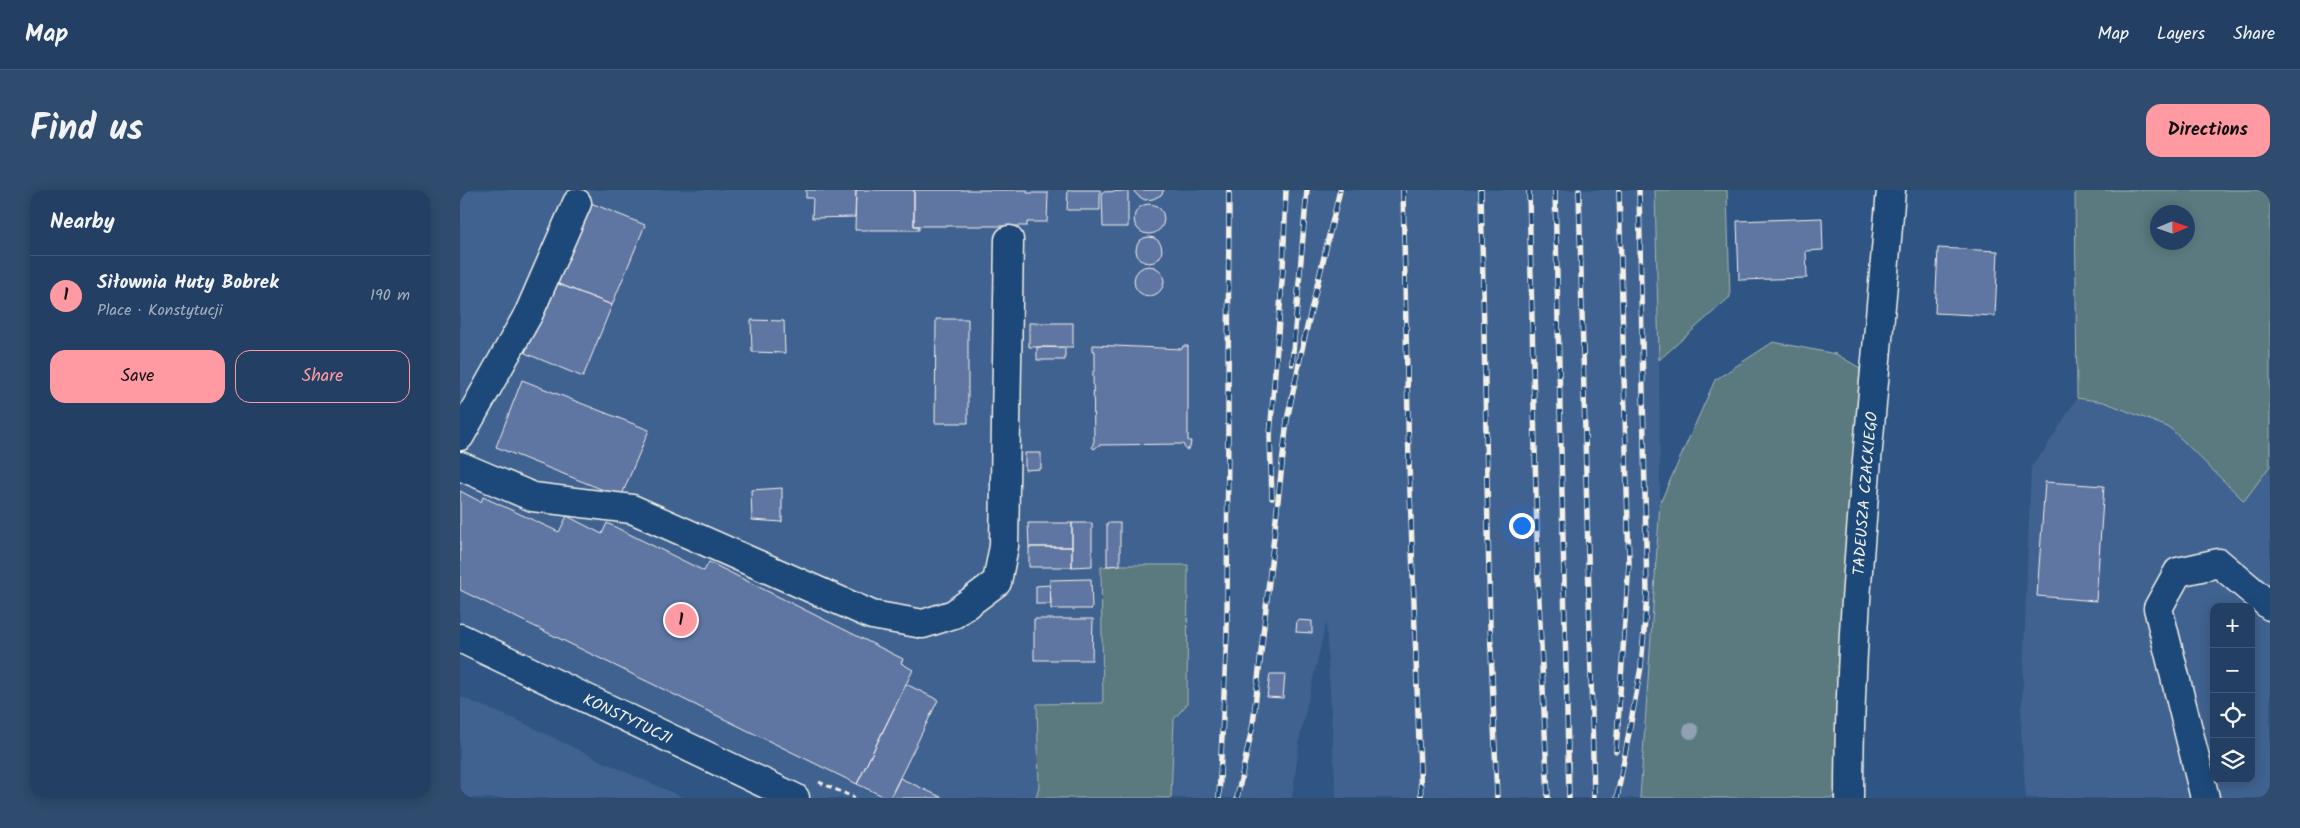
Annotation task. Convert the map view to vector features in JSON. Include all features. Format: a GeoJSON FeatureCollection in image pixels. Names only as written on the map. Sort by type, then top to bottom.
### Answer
{"type":"FeatureCollection","features":[{"type":"Feature","properties":{"kind":"street","name":"TADEUSZA CZACKIEGO"},"geometry":{"type":"LineString","coordinates":[[1849,798],[1849,730],[1853,645],[1891,190]]}},
{"type":"Feature","properties":{"kind":"street"},"geometry":{"type":"LineString","coordinates":[[460,436],[529,313],[577,203]]}},
{"type":"Feature","properties":{"kind":"street"},"geometry":{"type":"LineString","coordinates":[[460,466],[533,497],[632,509],[872,615],[923,624],[954,614],[997,582],[1004,546],[1009,240]]}},
{"type":"Feature","properties":{"kind":"street"},"geometry":{"type":"LineString","coordinates":[[2205,798],[2158,608],[2178,572],[2219,563],[2270,606]]}},
{"type":"Feature","properties":{"kind":"street","name":"KONSTYTUCJI"},"geometry":{"type":"LineString","coordinates":[[460,638],[795,798]]}},
{"type":"Feature","properties":{"kind":"shaded area"},"geometry":{"type":"Polygon","coordinates":[[[460,190],[1655,190],[1660,503],[1640,798],[1336,798],[1326,622],[1300,736],[1292,798],[795,798],[460,638],[460,190]]]}},
{"type":"Feature","properties":{"kind":"shaded area"},"geometry":{"type":"Polygon","coordinates":[[[2077,398],[2104,402],[2170,428],[2244,500],[2270,466],[2270,798],[2026,798],[2021,732],[2031,467],[2044,451],[2077,398]]]}},
{"type":"Feature","properties":{"kind":"shaded area"},"geometry":{"type":"Polygon","coordinates":[[[460,697],[517,720],[684,798],[460,798],[460,697]]]}},
{"type":"Feature","properties":{"kind":"green space"},"geometry":{"type":"Polygon","coordinates":[[[1655,190],[1727,190],[1730,297],[1659,360],[1655,190]]]}},
{"type":"Feature","properties":{"kind":"green space"},"geometry":{"type":"Polygon","coordinates":[[[2075,190],[2270,190],[2270,466],[2244,501],[2170,428],[2104,402],[2077,398],[2075,190]]]}},
{"type":"Feature","properties":{"kind":"green space"},"geometry":{"type":"Polygon","coordinates":[[[1773,342],[1836,354],[1860,368],[1834,798],[1640,798],[1660,503],[1715,380],[1773,342]]]}},
{"type":"Feature","properties":{"kind":"green space"},"geometry":{"type":"Polygon","coordinates":[[[1120,565],[1188,565],[1187,704],[1174,719],[1171,798],[1036,798],[1039,786],[1037,704],[1103,703],[1101,567],[1120,565]]]}},
{"type":"Feature","properties":{"kind":"building"},"geometry":{"type":"Polygon","coordinates":[[[806,190],[856,190],[855,217],[812,218],[813,198],[806,198],[806,190]]]}},
{"type":"Feature","properties":{"kind":"building"},"geometry":{"type":"Polygon","coordinates":[[[856,190],[914,190],[914,226],[919,226],[919,230],[855,230],[856,190]]]}},
{"type":"Feature","properties":{"kind":"building"},"geometry":{"type":"Polygon","coordinates":[[[914,190],[1027,190],[1027,193],[1048,193],[1047,222],[1027,222],[1027,226],[914,226],[914,190]]]}},
{"type":"Feature","properties":{"kind":"building"},"geometry":{"type":"Polygon","coordinates":[[[1068,190],[1100,190],[1100,210],[1067,210],[1068,190]]]}},
{"type":"Feature","properties":{"kind":"building"},"geometry":{"type":"Polygon","coordinates":[[[1133,190],[1164,190],[1161,195],[1145,200],[1133,190]]]}},
{"type":"Feature","properties":{"kind":"building"},"geometry":{"type":"Polygon","coordinates":[[[1128,191],[1128,227],[1103,227],[1102,192],[1128,191]]]}},
{"type":"Feature","properties":{"kind":"building"},"geometry":{"type":"Polygon","coordinates":[[[586,201],[645,225],[612,305],[554,282],[586,201]]]}},
{"type":"Feature","properties":{"kind":"building"},"geometry":{"type":"Polygon","coordinates":[[[1149,204],[1160,208],[1164,219],[1160,230],[1149,234],[1138,230],[1134,219],[1138,208],[1149,204]]]}},
{"type":"Feature","properties":{"kind":"building"},"geometry":{"type":"Polygon","coordinates":[[[1822,218],[1823,250],[1806,251],[1807,278],[1739,280],[1737,221],[1822,218]]]}},
{"type":"Feature","properties":{"kind":"building"},"geometry":{"type":"Polygon","coordinates":[[[1149,237],[1158,241],[1162,250],[1158,259],[1149,263],[1140,259],[1136,250],[1140,241],[1149,237]]]}},
{"type":"Feature","properties":{"kind":"building"},"geometry":{"type":"Polygon","coordinates":[[[1938,248],[1998,251],[1995,316],[1935,313],[1938,248]]]}},
{"type":"Feature","properties":{"kind":"building"},"geometry":{"type":"Polygon","coordinates":[[[1149,266],[1155,267],[1163,275],[1163,287],[1155,295],[1149,296],[1143,295],[1135,287],[1134,281],[1135,275],[1143,267],[1149,266]]]}},
{"type":"Feature","properties":{"kind":"building"},"geometry":{"type":"Polygon","coordinates":[[[554,282],[612,305],[583,377],[525,353],[554,282]]]}},
{"type":"Feature","properties":{"kind":"building"},"geometry":{"type":"Polygon","coordinates":[[[936,319],[968,319],[968,423],[935,423],[936,319]]]}},
{"type":"Feature","properties":{"kind":"building"},"geometry":{"type":"Polygon","coordinates":[[[751,320],[784,321],[785,353],[752,352],[751,320]]]}},
{"type":"Feature","properties":{"kind":"building"},"geometry":{"type":"Polygon","coordinates":[[[1029,323],[1073,323],[1073,347],[1029,347],[1029,323]]]}},
{"type":"Feature","properties":{"kind":"building"},"geometry":{"type":"Polygon","coordinates":[[[1093,345],[1182,349],[1183,346],[1188,346],[1188,441],[1191,441],[1190,448],[1186,450],[1183,444],[1099,445],[1094,449],[1092,447],[1094,441],[1093,371],[1095,370],[1095,351],[1093,351],[1093,345]]]}},
{"type":"Feature","properties":{"kind":"building"},"geometry":{"type":"Polygon","coordinates":[[[1037,347],[1065,348],[1065,360],[1037,360],[1037,347]]]}},
{"type":"Feature","properties":{"kind":"building"},"geometry":{"type":"Polygon","coordinates":[[[522,380],[649,430],[621,497],[496,447],[522,380]]]}},
{"type":"Feature","properties":{"kind":"building"},"geometry":{"type":"Polygon","coordinates":[[[1025,453],[1041,453],[1041,469],[1025,470],[1025,453]]]}},
{"type":"Feature","properties":{"kind":"building"},"geometry":{"type":"Polygon","coordinates":[[[2045,482],[2104,486],[2096,601],[2037,596],[2045,482]]]}},
{"type":"Feature","properties":{"kind":"building"},"geometry":{"type":"Polygon","coordinates":[[[782,488],[782,522],[752,520],[751,490],[782,488]]]}},
{"type":"Feature","properties":{"kind":"building"},"geometry":{"type":"Polygon","coordinates":[[[460,491],[481,502],[483,497],[559,532],[567,516],[602,534],[607,523],[704,571],[709,562],[903,659],[901,663],[913,670],[857,784],[460,590],[460,491]]]}},
{"type":"Feature","properties":{"kind":"building"},"geometry":{"type":"Polygon","coordinates":[[[1028,523],[1072,523],[1072,547],[1029,547],[1028,523]]]}},
{"type":"Feature","properties":{"kind":"building"},"geometry":{"type":"Polygon","coordinates":[[[1072,523],[1092,523],[1092,566],[1072,567],[1072,523]]]}},
{"type":"Feature","properties":{"kind":"building"},"geometry":{"type":"Polygon","coordinates":[[[1107,523],[1120,523],[1120,565],[1107,566],[1107,523]]]}},
{"type":"Feature","properties":{"kind":"building"},"geometry":{"type":"Polygon","coordinates":[[[1029,547],[1072,547],[1072,567],[1029,567],[1029,547]]]}},
{"type":"Feature","properties":{"kind":"building"},"geometry":{"type":"Polygon","coordinates":[[[1091,579],[1092,609],[1051,609],[1050,580],[1091,579]]]}},
{"type":"Feature","properties":{"kind":"building"},"geometry":{"type":"Polygon","coordinates":[[[1050,585],[1051,604],[1036,604],[1036,586],[1050,585]]]}},
{"type":"Feature","properties":{"kind":"building"},"geometry":{"type":"Polygon","coordinates":[[[1034,619],[1093,619],[1092,660],[1034,660],[1034,619]]]}},
{"type":"Feature","properties":{"kind":"building"},"geometry":{"type":"Polygon","coordinates":[[[1297,620],[1312,621],[1312,633],[1296,632],[1297,620]]]}},
{"type":"Feature","properties":{"kind":"building"},"geometry":{"type":"Polygon","coordinates":[[[1270,674],[1285,674],[1283,698],[1267,697],[1270,674]]]}},
{"type":"Feature","properties":{"kind":"building"},"geometry":{"type":"Polygon","coordinates":[[[906,684],[938,700],[890,798],[887,798],[857,784],[906,684]]]}},
{"type":"Feature","properties":{"kind":"building"},"geometry":{"type":"Polygon","coordinates":[[[900,778],[943,798],[890,798],[900,778]]]}},
{"type":"Feature","properties":{"kind":"railway"},"geometry":{"type":"LineString","coordinates":[[1219,798],[1227,633],[1229,190]]}},
{"type":"Feature","properties":{"kind":"railway"},"geometry":{"type":"LineString","coordinates":[[1272,498],[1270,436],[1283,269],[1286,190]]}},
{"type":"Feature","properties":{"kind":"railway"},"geometry":{"type":"LineString","coordinates":[[1292,364],[1307,190]]}},
{"type":"Feature","properties":{"kind":"railway"},"geometry":{"type":"LineString","coordinates":[[1237,798],[1253,724],[1287,420],[1340,190]]}},
{"type":"Feature","properties":{"kind":"railway"},"geometry":{"type":"LineString","coordinates":[[1403,190],[1409,464],[1421,798]]}},
{"type":"Feature","properties":{"kind":"railway"},"geometry":{"type":"LineString","coordinates":[[1481,190],[1490,625],[1497,798]]}},
{"type":"Feature","properties":{"kind":"railway"},"geometry":{"type":"LineString","coordinates":[[1529,190],[1538,579],[1548,798]]}},
{"type":"Feature","properties":{"kind":"railway"},"geometry":{"type":"LineString","coordinates":[[1555,190],[1569,798]]}},
{"type":"Feature","properties":{"kind":"railway"},"geometry":{"type":"LineString","coordinates":[[1579,190],[1594,798]]}},
{"type":"Feature","properties":{"kind":"railway"},"geometry":{"type":"LineString","coordinates":[[1616,751],[1629,563],[1619,190]]}},
{"type":"Feature","properties":{"kind":"railway"},"geometry":{"type":"LineString","coordinates":[[1617,798],[1641,667],[1647,595],[1639,190]]}},
{"type":"Feature","properties":{"kind":"place","name":"Siłownia Huty Bobrek"},"geometry":{"type":"Point","coordinates":[681,620]}}]}
